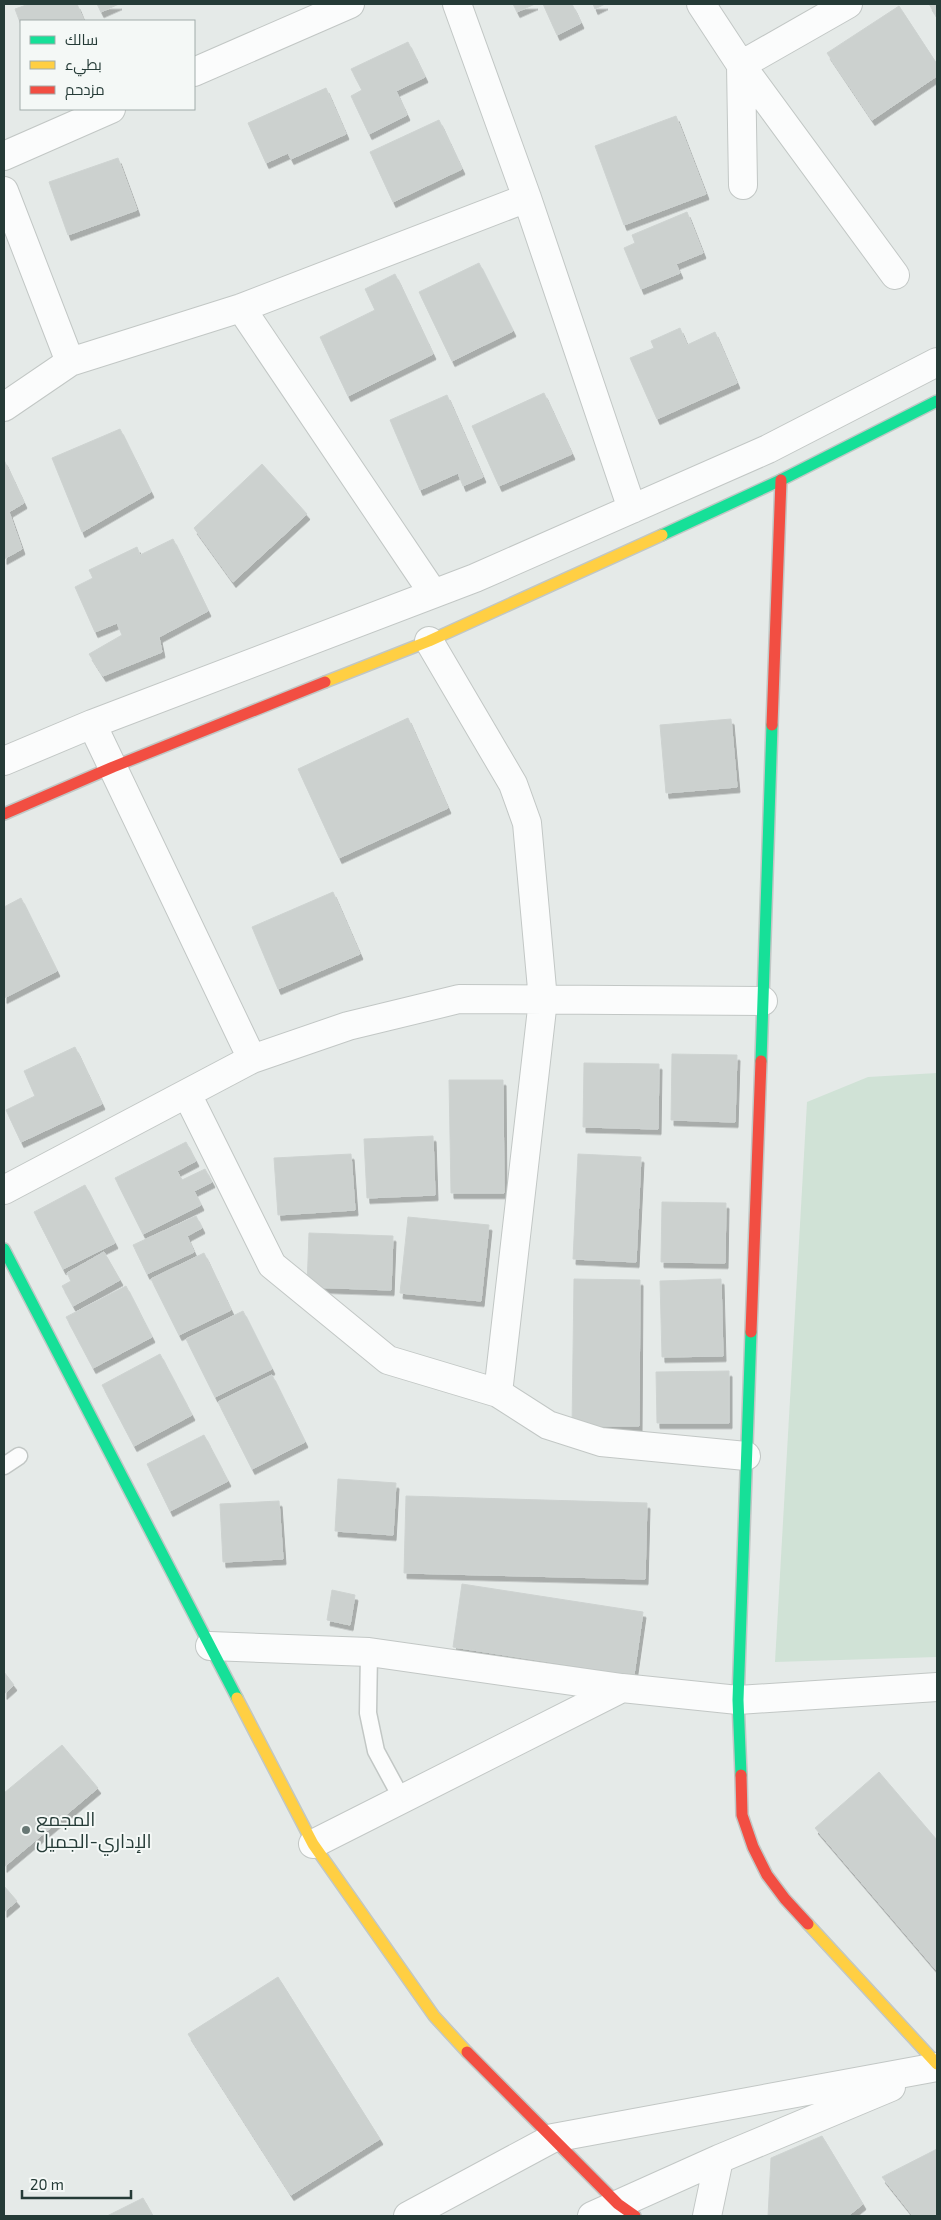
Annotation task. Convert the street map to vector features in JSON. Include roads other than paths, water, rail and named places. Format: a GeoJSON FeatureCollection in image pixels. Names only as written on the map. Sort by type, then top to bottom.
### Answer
{"type":"FeatureCollection","features":[{"type":"Feature","properties":{"kind":"street"},"geometry":{"type":"LineString","coordinates":[[195,72],[350,4]]}},
{"type":"Feature","properties":{"kind":"street"},"geometry":{"type":"LineString","coordinates":[[457,4],[527,198],[632,509]]}},
{"type":"Feature","properties":{"kind":"street"},"geometry":{"type":"LineString","coordinates":[[701,4],[741,65],[895,275]]}},
{"type":"Feature","properties":{"kind":"street"},"geometry":{"type":"LineString","coordinates":[[741,65],[848,4]]}},
{"type":"Feature","properties":{"kind":"street"},"geometry":{"type":"LineString","coordinates":[[741,65],[743,185]]}},
{"type":"Feature","properties":{"kind":"street"},"geometry":{"type":"LineString","coordinates":[[4,156],[109,110]]}},
{"type":"Feature","properties":{"kind":"street"},"geometry":{"type":"LineString","coordinates":[[4,191],[70,362]]}},
{"type":"Feature","properties":{"kind":"street"},"geometry":{"type":"LineString","coordinates":[[4,407],[70,362],[241,308],[527,198]]}},
{"type":"Feature","properties":{"kind":"street"},"geometry":{"type":"LineString","coordinates":[[241,308],[433,593]]}},
{"type":"Feature","properties":{"kind":"street"},"geometry":{"type":"LineString","coordinates":[[4,761],[92,724],[475,578],[768,449],[937,362]]}},
{"type":"Feature","properties":{"kind":"street"},"geometry":{"type":"LineString","coordinates":[[4,814],[113,767],[429,641],[781,480],[937,402]]}},
{"type":"Feature","properties":{"kind":"street"},"geometry":{"type":"LineString","coordinates":[[781,480],[738,1700],[742,1815],[753,1847],[767,1875],[785,1900],[937,2066]]}},
{"type":"Feature","properties":{"kind":"street"},"geometry":{"type":"LineString","coordinates":[[429,641],[513,784],[527,823],[543,1000],[498,1393]]}},
{"type":"Feature","properties":{"kind":"street"},"geometry":{"type":"LineString","coordinates":[[92,724],[252,1059]]}},
{"type":"Feature","properties":{"kind":"street"},"geometry":{"type":"LineString","coordinates":[[4,1190],[252,1059],[348,1026],[459,999],[763,1001]]}},
{"type":"Feature","properties":{"kind":"street"},"geometry":{"type":"LineString","coordinates":[[187,1094],[272,1265],[388,1360],[498,1393],[548,1425],[601,1442],[746,1456]]}},
{"type":"Feature","properties":{"kind":"street"},"geometry":{"type":"LineString","coordinates":[[4,1249],[313,1844],[434,2016],[494,2081],[626,2210]]}},
{"type":"Feature","properties":{"kind":"street"},"geometry":{"type":"LineString","coordinates":[[210,1646],[369,1652],[622,1688],[738,1700],[937,1687]]}},
{"type":"Feature","properties":{"kind":"street"},"geometry":{"type":"LineString","coordinates":[[313,1844],[622,1688]]}},
{"type":"Feature","properties":{"kind":"street"},"geometry":{"type":"LineString","coordinates":[[408,2216],[552,2138],[937,2066]]}},
{"type":"Feature","properties":{"kind":"street"},"geometry":{"type":"LineString","coordinates":[[592,2216],[626,2210],[719,2159],[937,2066]]}},
{"type":"Feature","properties":{"kind":"street"},"geometry":{"type":"LineString","coordinates":[[707,2216],[719,2159]]}},
{"type":"Feature","properties":{"kind":"lane"},"geometry":{"type":"LineString","coordinates":[[4,1466],[19,1456]]}},
{"type":"Feature","properties":{"kind":"lane"},"geometry":{"type":"LineString","coordinates":[[369,1652],[368,1713],[376,1751],[402,1799]]}},
{"type":"Feature","properties":{"kind":"place","name":"المجمع الإداري-الجميل"},"geometry":{"type":"Point","coordinates":[26,1830]}}]}
